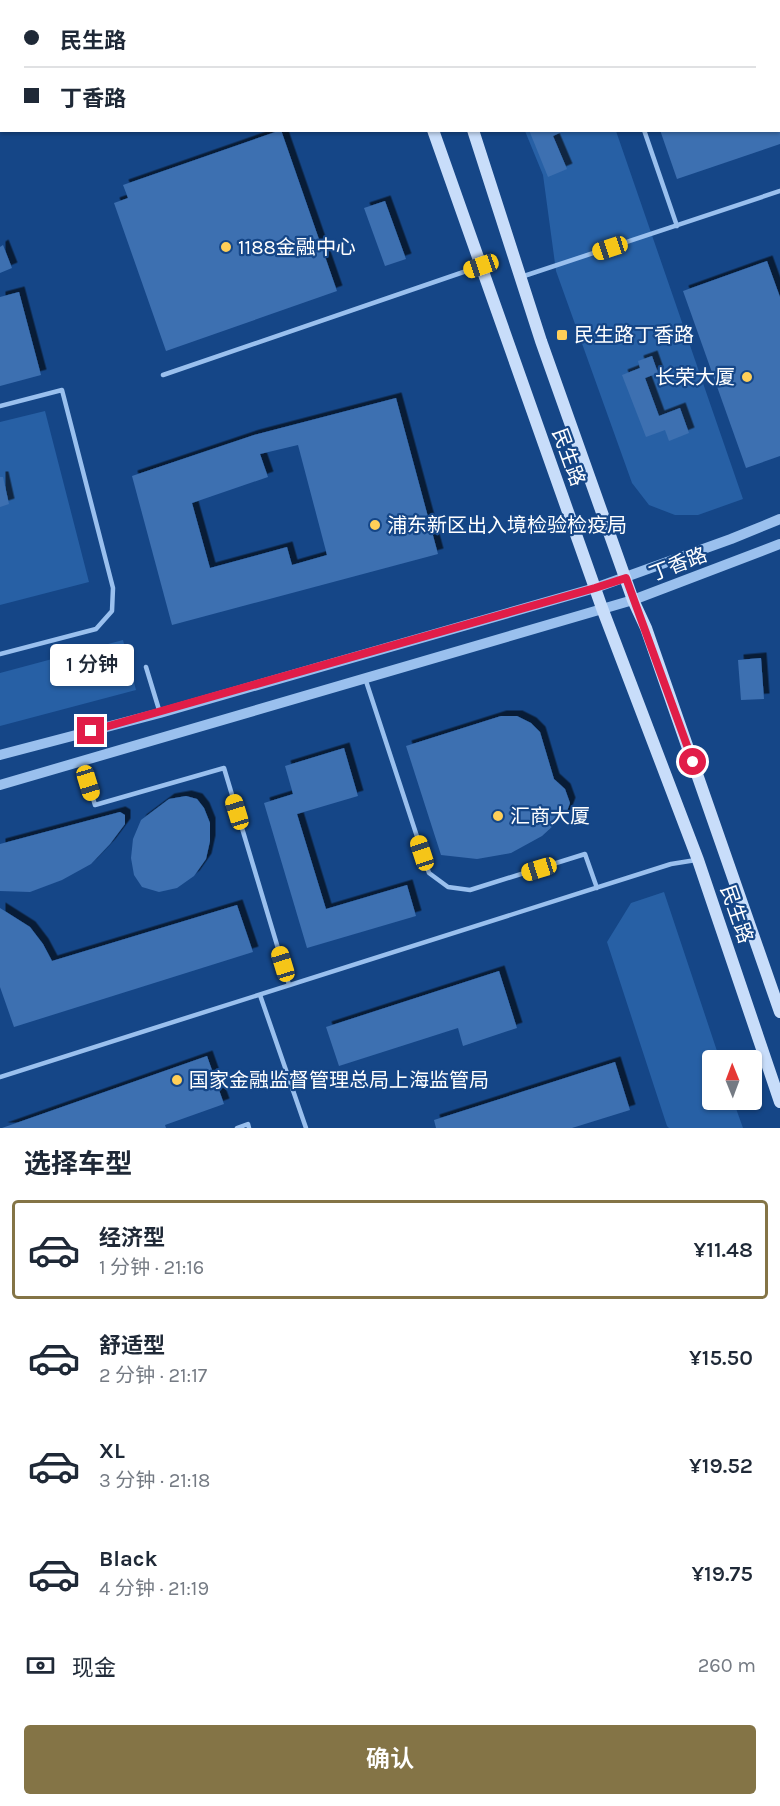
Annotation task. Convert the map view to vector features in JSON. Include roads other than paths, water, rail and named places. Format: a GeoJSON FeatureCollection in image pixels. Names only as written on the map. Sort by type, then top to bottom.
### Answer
{"type":"FeatureCollection","features":[{"type":"Feature","properties":{"kind":"main road","name":"民生路"},"geometry":{"type":"LineString","coordinates":[[434,132],[602,608],[698,860],[780,1102]]}},
{"type":"Feature","properties":{"kind":"main road","name":"民生路"},"geometry":{"type":"LineString","coordinates":[[474,132],[520,277],[633,600],[650,639],[780,1012]]}},
{"type":"Feature","properties":{"kind":"street","name":"丁香路"},"geometry":{"type":"LineString","coordinates":[[0,755],[160,713],[595,588],[731,540],[780,519]]}},
{"type":"Feature","properties":{"kind":"street","name":"丁香路"},"geometry":{"type":"LineString","coordinates":[[0,785],[633,600],[780,544]]}},
{"type":"Feature","properties":{"kind":"lane"},"geometry":{"type":"LineString","coordinates":[[645,132],[676,225]]}},
{"type":"Feature","properties":{"kind":"lane"},"geometry":{"type":"LineString","coordinates":[[520,277],[780,191]]}},
{"type":"Feature","properties":{"kind":"lane"},"geometry":{"type":"LineString","coordinates":[[163,375],[481,266]]}},
{"type":"Feature","properties":{"kind":"lane"},"geometry":{"type":"LineString","coordinates":[[0,406],[62,390],[113,588],[111,610],[96,629],[0,654]]}},
{"type":"Feature","properties":{"kind":"lane"},"geometry":{"type":"LineString","coordinates":[[146,667],[160,713]]}},
{"type":"Feature","properties":{"kind":"lane"},"geometry":{"type":"LineString","coordinates":[[365,678],[429,873],[448,887],[470,890],[585,854],[597,888]]}},
{"type":"Feature","properties":{"kind":"lane"},"geometry":{"type":"LineString","coordinates":[[82,762],[95,805],[224,768],[289,985]]}},
{"type":"Feature","properties":{"kind":"lane"},"geometry":{"type":"LineString","coordinates":[[0,1077],[671,864],[698,860]]}},
{"type":"Feature","properties":{"kind":"lane"},"geometry":{"type":"LineString","coordinates":[[260,994],[306,1128]]}},
{"type":"Feature","properties":{"kind":"lane"},"geometry":{"type":"LineString","coordinates":[[237,1128],[248,1124],[249,1128]]}},
{"type":"Feature","properties":{"kind":"place","name":"1188金融中心"},"geometry":{"type":"Point","coordinates":[226,247]}},
{"type":"Feature","properties":{"kind":"place","name":"民生路丁香路"},"geometry":{"type":"Point","coordinates":[562,335]}},
{"type":"Feature","properties":{"kind":"place","name":"长荣大厦"},"geometry":{"type":"Point","coordinates":[747,377]}},
{"type":"Feature","properties":{"kind":"place","name":"浦东新区出入境检验检疫局"},"geometry":{"type":"Point","coordinates":[375,525]}},
{"type":"Feature","properties":{"kind":"place","name":"汇商大厦"},"geometry":{"type":"Point","coordinates":[498,816]}},
{"type":"Feature","properties":{"kind":"place","name":"国家金融监督管理总局上海监管局"},"geometry":{"type":"Point","coordinates":[177,1080]}}]}
